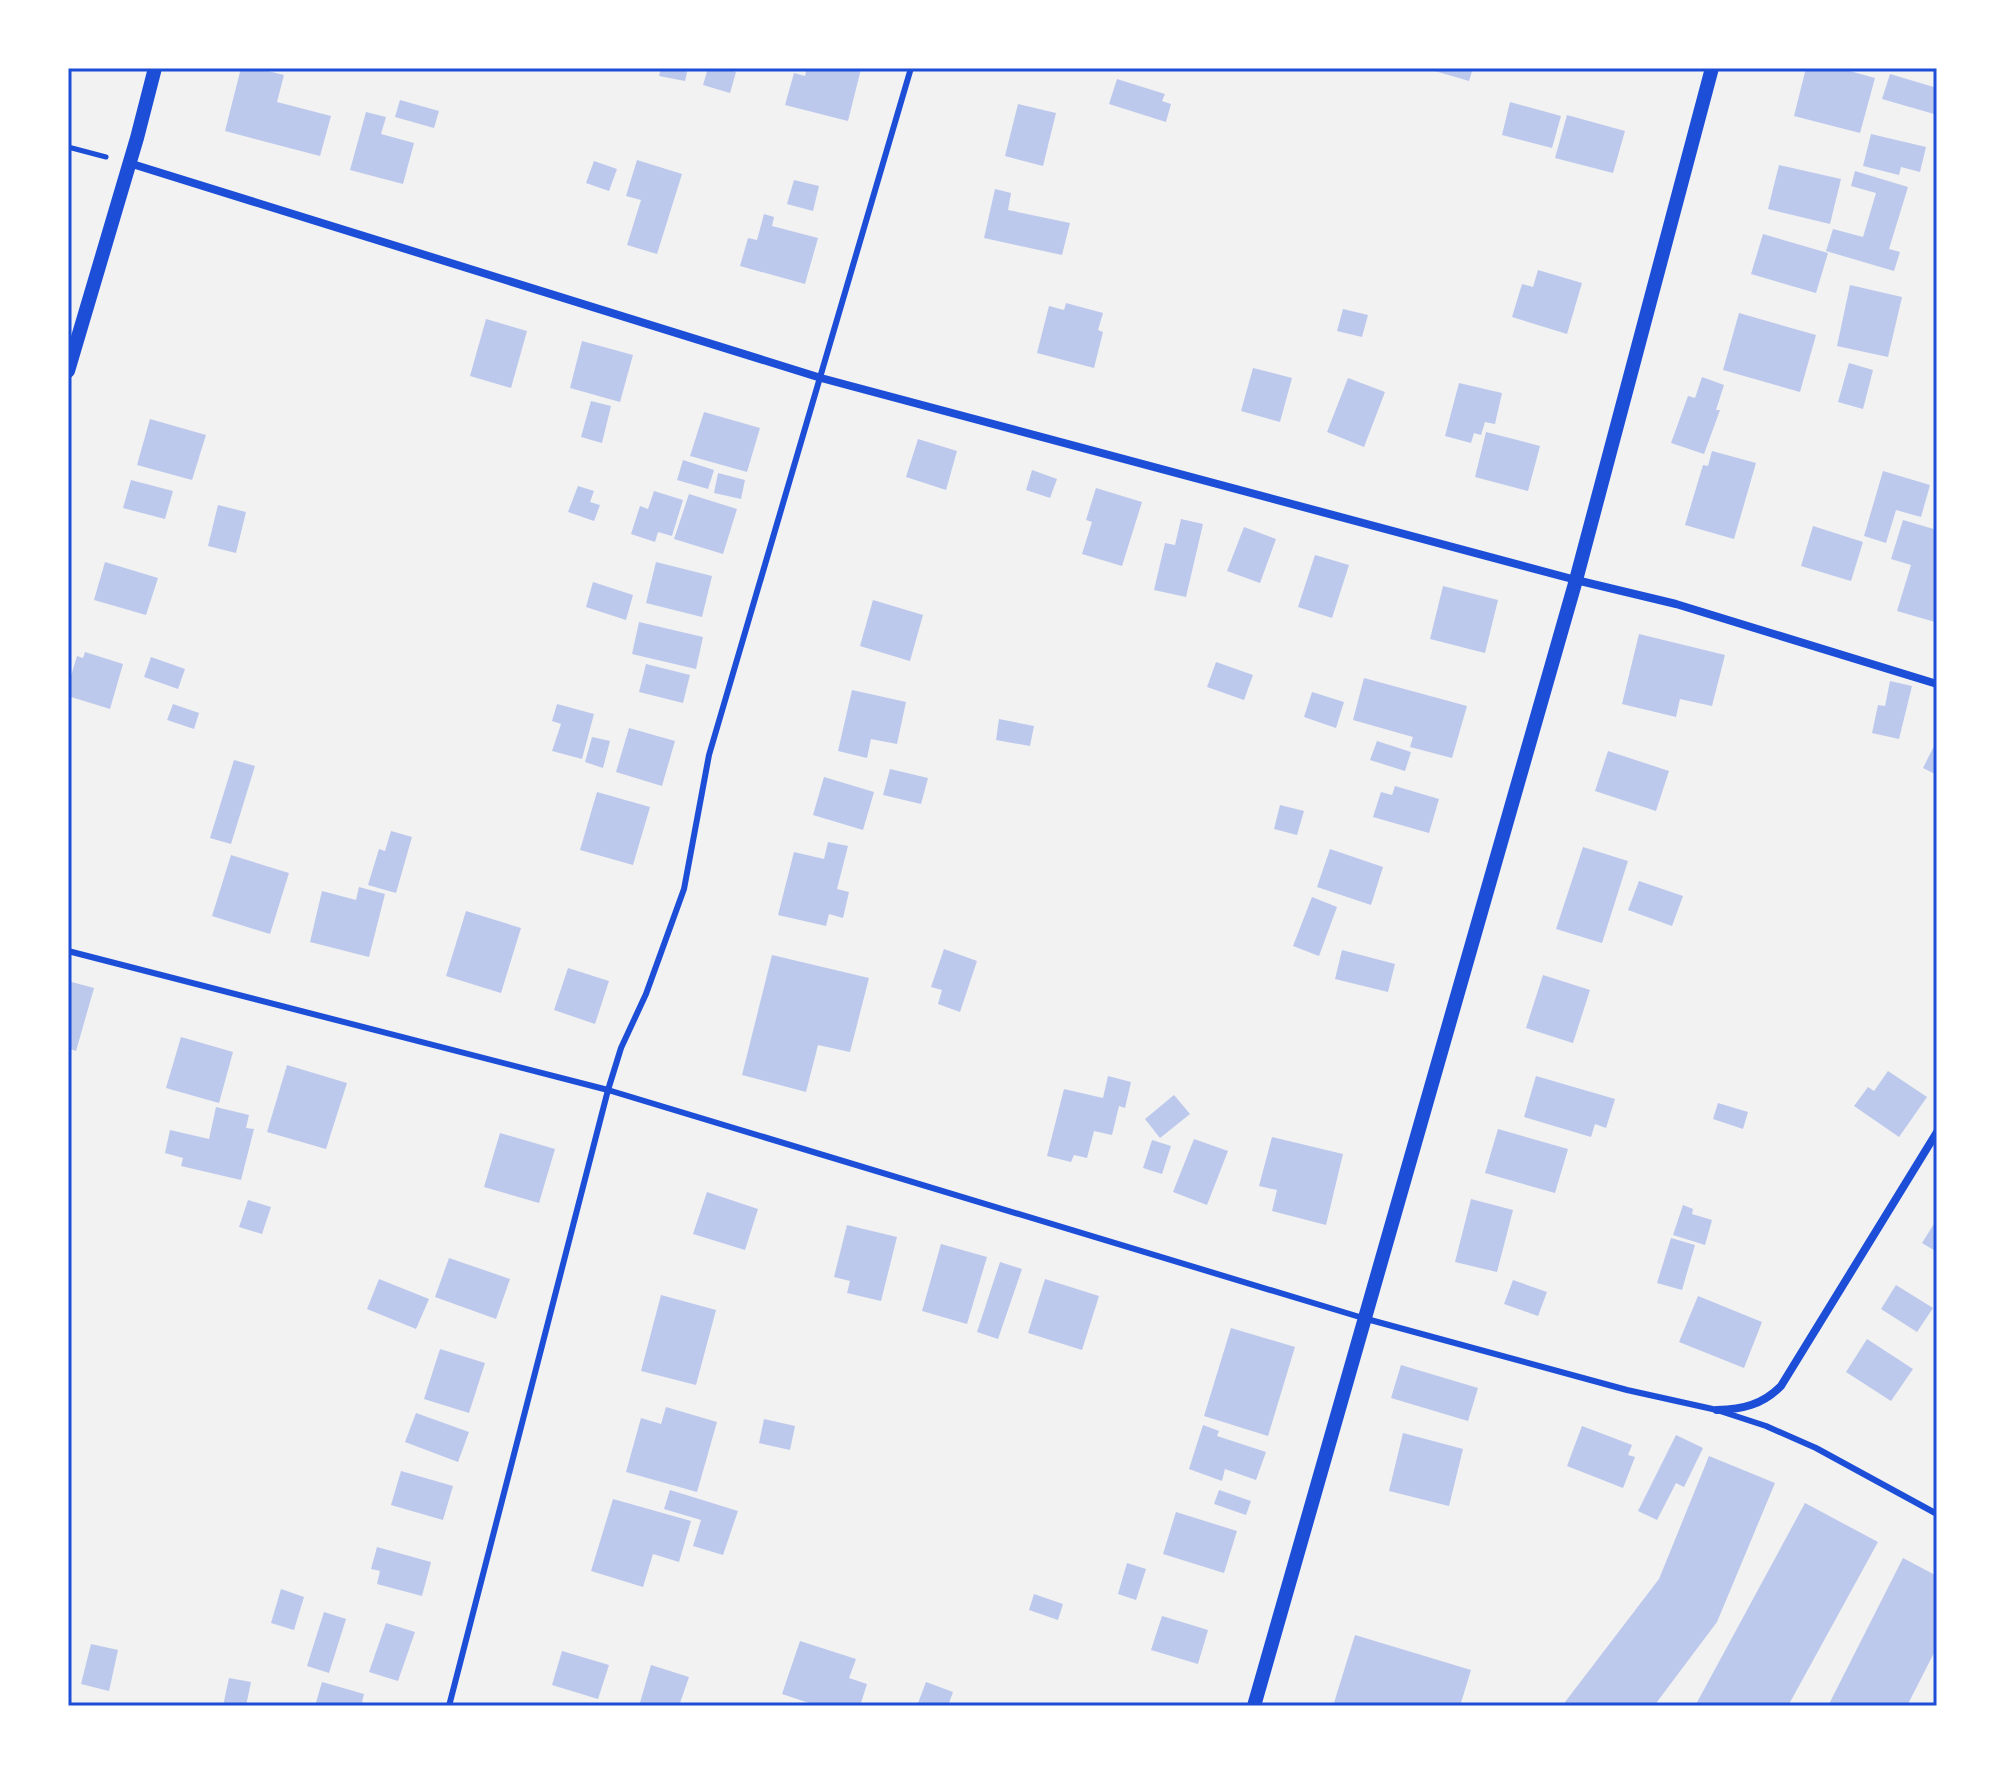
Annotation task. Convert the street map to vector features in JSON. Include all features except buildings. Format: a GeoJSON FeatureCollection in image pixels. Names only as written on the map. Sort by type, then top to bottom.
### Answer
{"type":"FeatureCollection","features":[{"type":"Feature","properties":{"kind":"street"},"geometry":{"type":"LineString","coordinates":[[68,371],[155,68]]}},
{"type":"Feature","properties":{"kind":"street"},"geometry":{"type":"LineString","coordinates":[[1254,1706],[1576,580],[1712,68]]}},
{"type":"Feature","properties":{"kind":"street"},"geometry":{"type":"LineString","coordinates":[[129,163],[821,378],[1676,604],[1937,684]]}},
{"type":"Feature","properties":{"kind":"street"},"geometry":{"type":"LineString","coordinates":[[1717,1410],[1744,1408],[1759,1403],[1781,1386],[1937,1132]]}},
{"type":"Feature","properties":{"kind":"lane"},"geometry":{"type":"LineString","coordinates":[[449,1706],[608,1090],[621,1048],[646,994],[684,889],[709,755],[911,68]]}},
{"type":"Feature","properties":{"kind":"lane"},"geometry":{"type":"LineString","coordinates":[[68,951],[608,1090],[1363,1318],[1627,1390],[1717,1410],[1766,1426],[1816,1448],[1937,1514]]}},
{"type":"Feature","properties":{"kind":"path"},"geometry":{"type":"LineString","coordinates":[[68,147],[129,163]]}}]}
